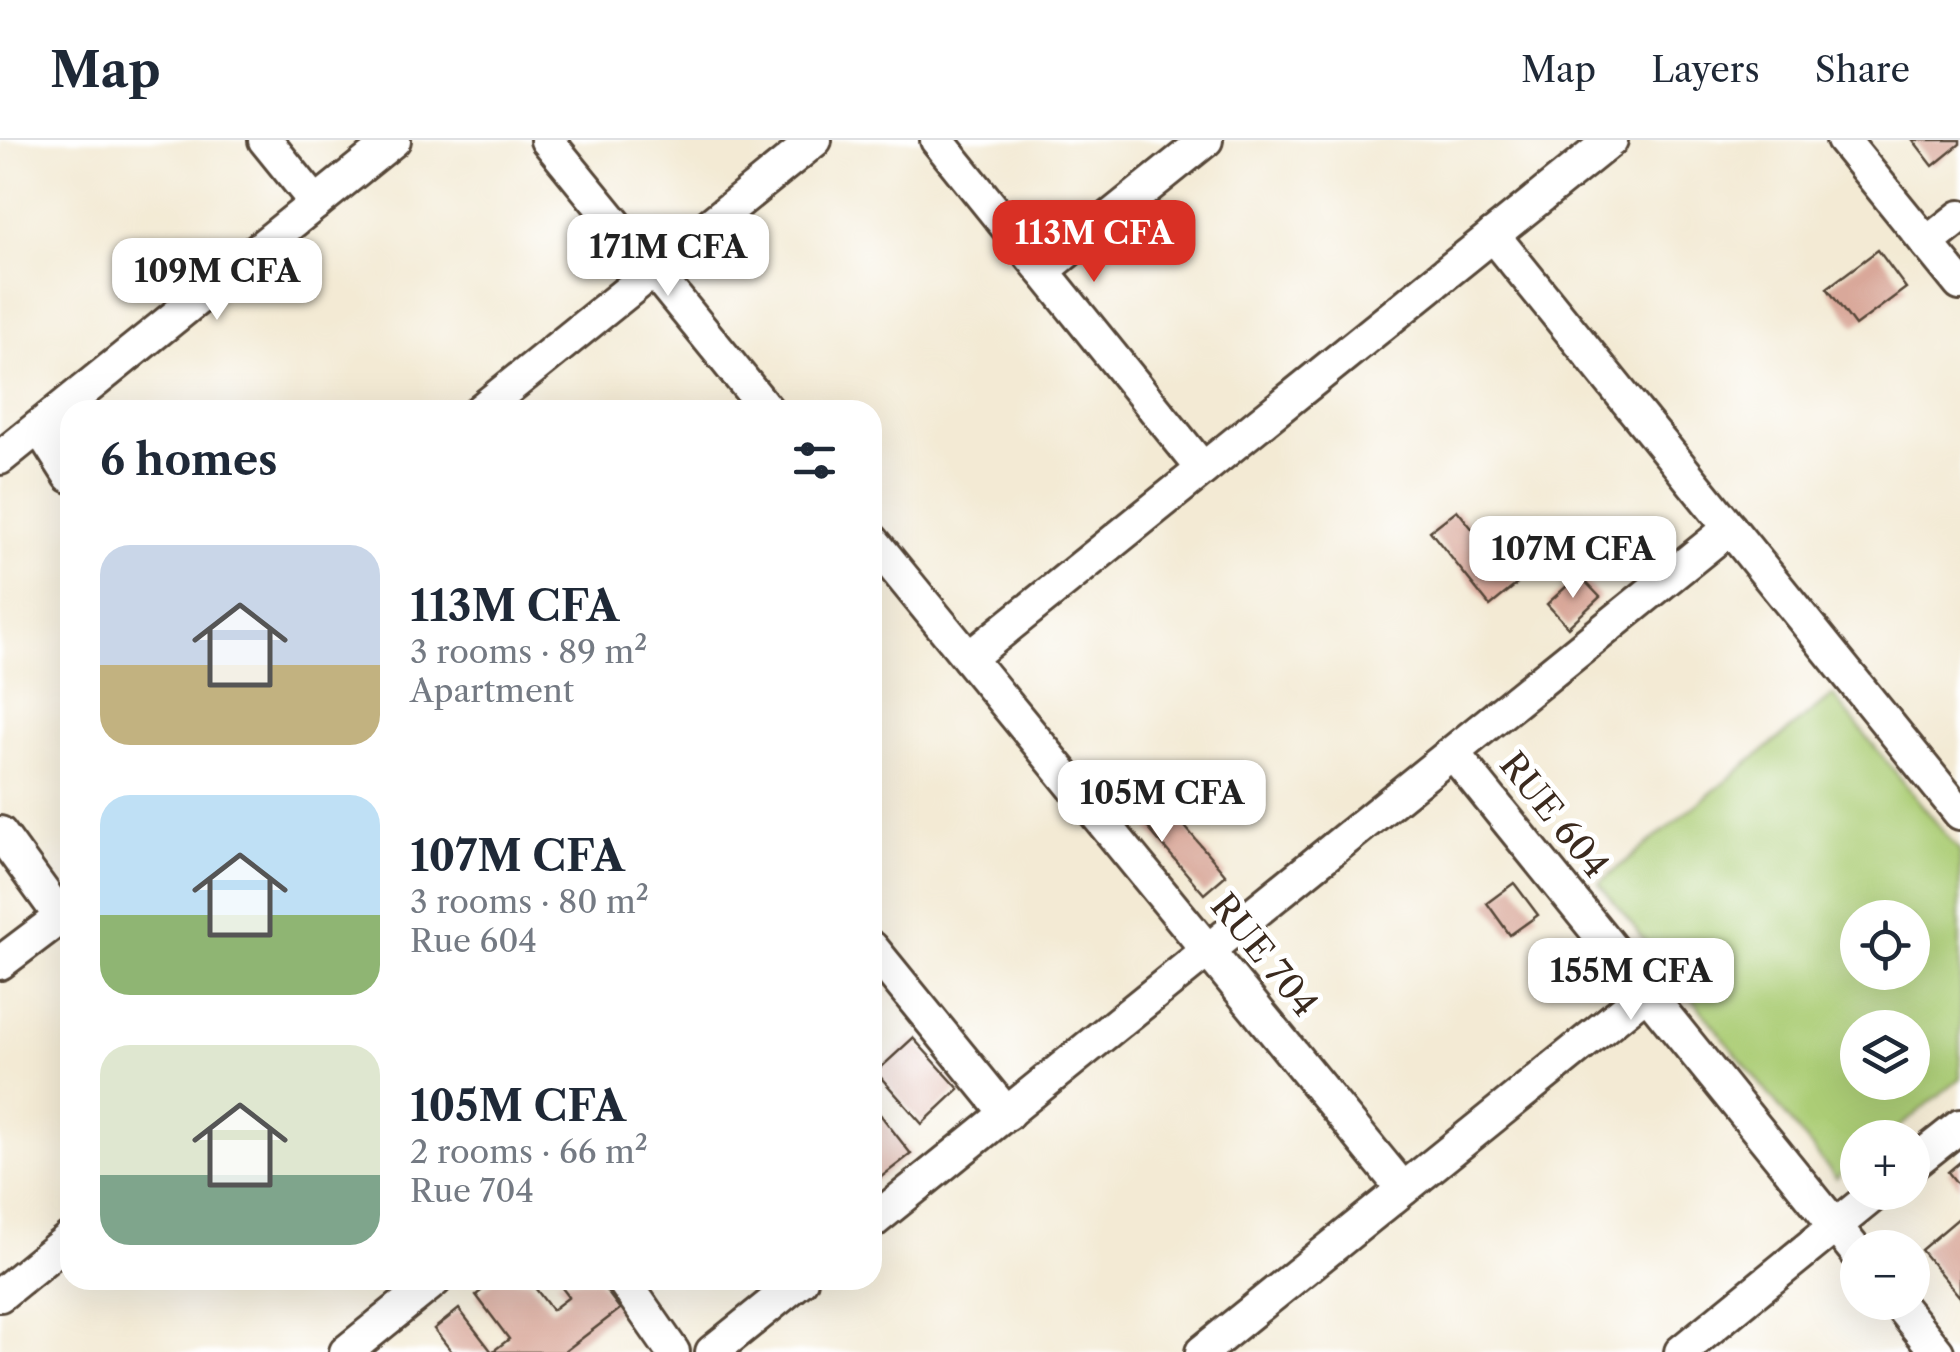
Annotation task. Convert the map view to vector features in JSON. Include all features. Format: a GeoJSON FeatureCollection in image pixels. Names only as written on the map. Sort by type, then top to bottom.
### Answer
{"type":"FeatureCollection","features":[{"type":"Feature","properties":{"kind":"street"},"geometry":{"type":"LineString","coordinates":[[266,140],[316,203]]}},
{"type":"Feature","properties":{"kind":"street"},"geometry":{"type":"LineString","coordinates":[[72,400],[394,140]]}},
{"type":"Feature","properties":{"kind":"street"},"geometry":{"type":"LineString","coordinates":[[547,140],[759,400]]}},
{"type":"Feature","properties":{"kind":"street"},"geometry":{"type":"LineString","coordinates":[[493,400],[815,140]]}},
{"type":"Feature","properties":{"kind":"street"},"geometry":{"type":"LineString","coordinates":[[937,140],[1203,469]]}},
{"type":"Feature","properties":{"kind":"street"},"geometry":{"type":"LineString","coordinates":[[1043,272],[1206,140]]}},
{"type":"Feature","properties":{"kind":"street"},"geometry":{"type":"LineString","coordinates":[[969,658],[1611,140]]}},
{"type":"Feature","properties":{"kind":"street"},"geometry":{"type":"LineString","coordinates":[[1843,140],[1960,284]]}},
{"type":"Feature","properties":{"kind":"street"},"geometry":{"type":"LineString","coordinates":[[1927,243],[1960,216]]}},
{"type":"Feature","properties":{"kind":"street"},"geometry":{"type":"LineString","coordinates":[[1493,236],[1960,813]]}},
{"type":"Feature","properties":{"kind":"street"},"geometry":{"type":"LineString","coordinates":[[0,458],[60,410]]}},
{"type":"Feature","properties":{"kind":"street"},"geometry":{"type":"LineString","coordinates":[[39,427],[60,460]]}},
{"type":"Feature","properties":{"kind":"street"},"geometry":{"type":"LineString","coordinates":[[882,1214],[1730,528]]}},
{"type":"Feature","properties":{"kind":"street","name":"RUE 704"},"geometry":{"type":"LineString","coordinates":[[882,552],[1403,1190]]}},
{"type":"Feature","properties":{"kind":"street","name":"RUE 604"},"geometry":{"type":"LineString","coordinates":[[1453,753],[1840,1231]]}},
{"type":"Feature","properties":{"kind":"street"},"geometry":{"type":"LineString","coordinates":[[0,833],[60,908]]}},
{"type":"Feature","properties":{"kind":"street"},"geometry":{"type":"LineString","coordinates":[[0,963],[60,918]]}},
{"type":"Feature","properties":{"kind":"street"},"geometry":{"type":"LineString","coordinates":[[882,960],[1007,1114]]}},
{"type":"Feature","properties":{"kind":"street"},"geometry":{"type":"LineString","coordinates":[[1202,1352],[1646,992]]}},
{"type":"Feature","properties":{"kind":"street"},"geometry":{"type":"LineString","coordinates":[[1930,1150],[1960,1126]]}},
{"type":"Feature","properties":{"kind":"street"},"geometry":{"type":"LineString","coordinates":[[1680,1352],[1856,1210]]}},
{"type":"Feature","properties":{"kind":"street"},"geometry":{"type":"LineString","coordinates":[[0,1294],[60,1246]]}},
{"type":"Feature","properties":{"kind":"street"},"geometry":{"type":"LineString","coordinates":[[346,1352],[423,1290]]}},
{"type":"Feature","properties":{"kind":"street"},"geometry":{"type":"LineString","coordinates":[[630,1290],[674,1352]]}},
{"type":"Feature","properties":{"kind":"street"},"geometry":{"type":"LineString","coordinates":[[712,1352],[789,1290]]}},
{"type":"Feature","properties":{"kind":"street"},"geometry":{"type":"LineString","coordinates":[[1911,1320],[1937,1352]]}},
{"type":"Feature","properties":{"kind":"green space"},"geometry":{"type":"Polygon","coordinates":[[[1833,695],[1960,852],[1960,1078],[1908,1120],[1840,1120],[1840,1175],[1836,1178],[1599,883],[1833,695]]]}},
{"type":"Feature","properties":{"kind":"building"},"geometry":{"type":"Polygon","coordinates":[[[1913,140],[1960,140],[1960,144],[1933,166],[1913,140]]]}},
{"type":"Feature","properties":{"kind":"building"},"geometry":{"type":"Polygon","coordinates":[[[1878,250],[1906,288],[1855,326],[1827,288],[1878,250]]]}},
{"type":"Feature","properties":{"kind":"building"},"geometry":{"type":"Polygon","coordinates":[[[1457,510],[1517,584],[1490,606],[1430,531],[1457,510]]]}},
{"type":"Feature","properties":{"kind":"building"},"geometry":{"type":"Polygon","coordinates":[[[1579,575],[1600,597],[1568,627],[1547,604],[1579,575]]]}},
{"type":"Feature","properties":{"kind":"building"},"geometry":{"type":"Polygon","coordinates":[[[1153,789],[1226,875],[1204,894],[1131,808],[1153,789]]]}},
{"type":"Feature","properties":{"kind":"building"},"geometry":{"type":"Polygon","coordinates":[[[1514,883],[1538,915],[1510,935],[1487,903],[1514,883]]]}},
{"type":"Feature","properties":{"kind":"building"},"geometry":{"type":"Polygon","coordinates":[[[913,1038],[959,1089],[922,1124],[882,1079],[882,1066],[913,1038]]]}},
{"type":"Feature","properties":{"kind":"building"},"geometry":{"type":"Polygon","coordinates":[[[882,1117],[911,1154],[882,1176],[882,1117]]]}},
{"type":"Feature","properties":{"kind":"building"},"geometry":{"type":"Polygon","coordinates":[[[1960,1162],[1960,1187],[1948,1172],[1960,1162]]]}},
{"type":"Feature","properties":{"kind":"building"},"geometry":{"type":"Polygon","coordinates":[[[1960,1217],[1960,1297],[1930,1261],[1930,1242],[1960,1217]]]}},
{"type":"Feature","properties":{"kind":"building"},"geometry":{"type":"Polygon","coordinates":[[[482,1290],[537,1290],[552,1310],[569,1297],[564,1290],[606,1290],[620,1309],[564,1352],[492,1352],[509,1339],[476,1295],[482,1290]]]}},
{"type":"Feature","properties":{"kind":"building"},"geometry":{"type":"Polygon","coordinates":[[[459,1309],[492,1352],[452,1352],[434,1329],[459,1309]]]}}]}
